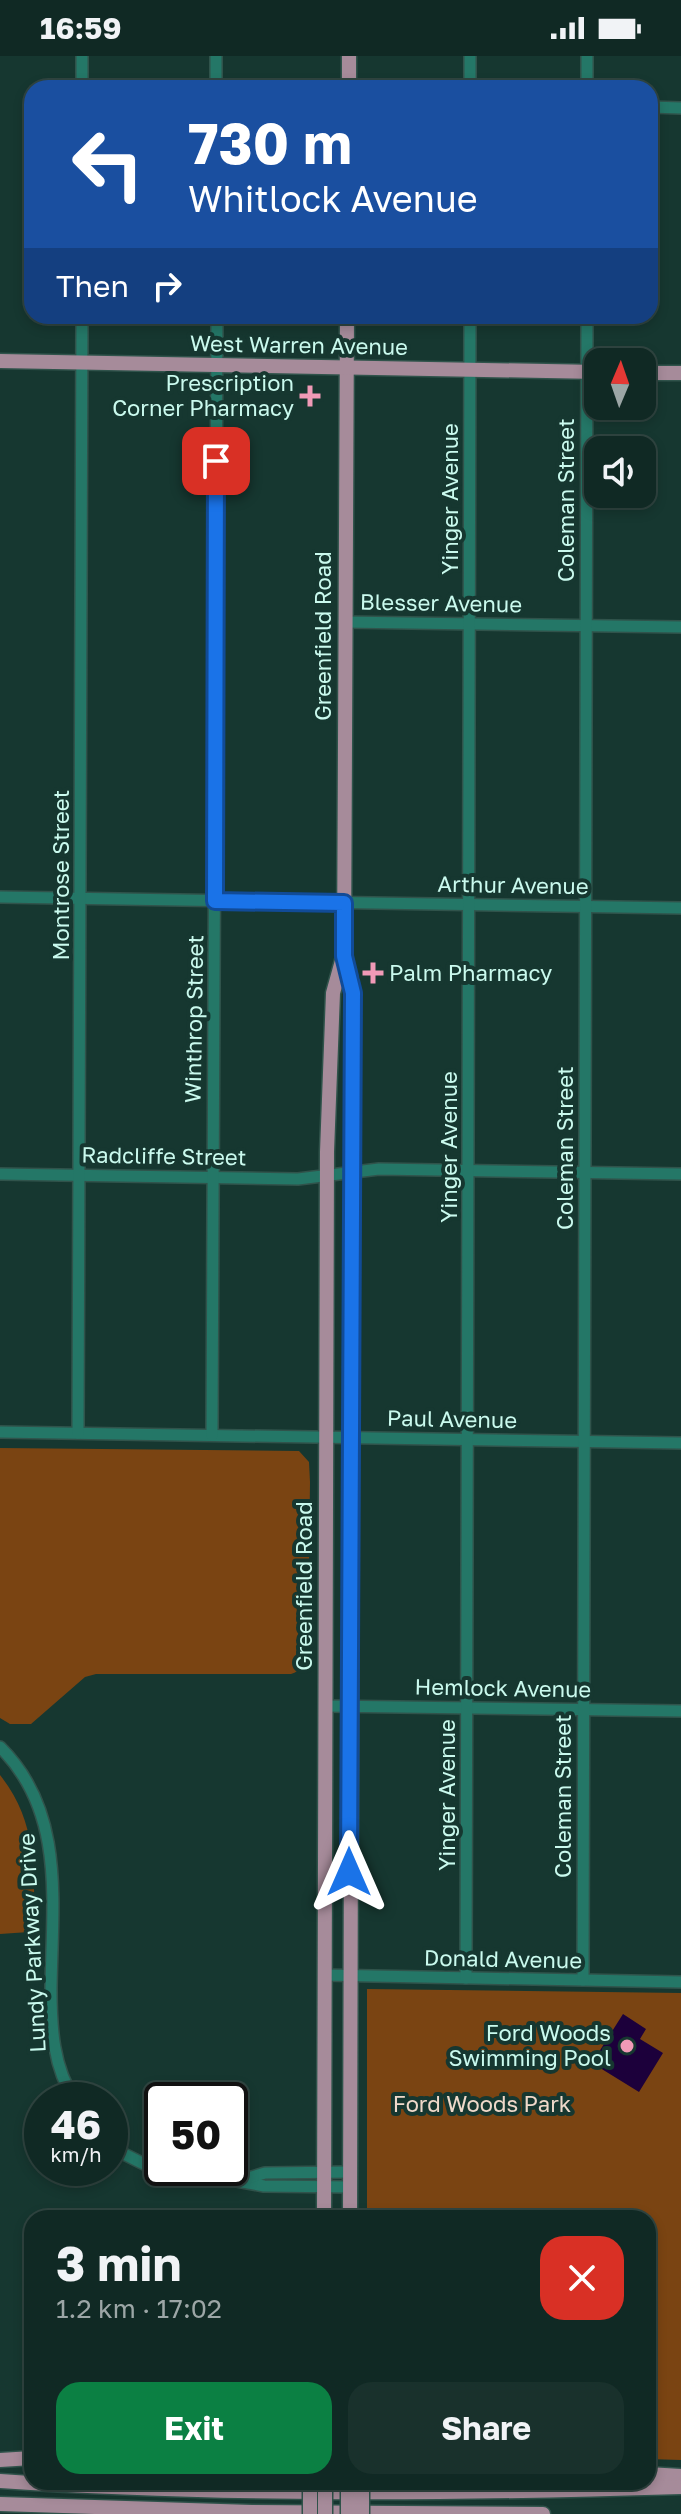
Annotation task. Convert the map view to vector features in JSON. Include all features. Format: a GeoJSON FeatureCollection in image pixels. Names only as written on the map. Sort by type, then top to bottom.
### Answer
{"type":"FeatureCollection","features":[{"type":"Feature","properties":{"kind":"main road"},"geometry":{"type":"LineString","coordinates":[[349,56],[349,80]]}},
{"type":"Feature","properties":{"kind":"main road","name":"Greenfield Road"},"geometry":{"type":"LineString","coordinates":[[347,324],[344,956],[353,993],[350,2210]]}},
{"type":"Feature","properties":{"kind":"main road","name":"West Warren Avenue"},"geometry":{"type":"LineString","coordinates":[[0,361],[584,372]]}},
{"type":"Feature","properties":{"kind":"main road"},"geometry":{"type":"LineString","coordinates":[[656,373],[681,373]]}},
{"type":"Feature","properties":{"kind":"main road","name":"Greenfield Road"},"geometry":{"type":"LineString","coordinates":[[324,2210],[327,1176],[333,993],[344,956]]}},
{"type":"Feature","properties":{"kind":"main road"},"geometry":{"type":"LineString","coordinates":[[326,1280],[352,1280]]}},
{"type":"Feature","properties":{"kind":"main road"},"geometry":{"type":"LineString","coordinates":[[0,2460],[24,2458]]}},
{"type":"Feature","properties":{"kind":"main road"},"geometry":{"type":"LineString","coordinates":[[656,2474],[681,2476]]}},
{"type":"Feature","properties":{"kind":"main road"},"geometry":{"type":"LineString","coordinates":[[0,2481],[24,2483]]}},
{"type":"Feature","properties":{"kind":"main road"},"geometry":{"type":"LineString","coordinates":[[656,2488],[681,2487]]}},
{"type":"Feature","properties":{"kind":"main road"},"geometry":{"type":"LineString","coordinates":[[153,2490],[545,2490]]}},
{"type":"Feature","properties":{"kind":"main road"},"geometry":{"type":"LineString","coordinates":[[310,2490],[310,2514]]}},
{"type":"Feature","properties":{"kind":"main road"},"geometry":{"type":"LineString","coordinates":[[325,2490],[325,2514]]}},
{"type":"Feature","properties":{"kind":"main road"},"geometry":{"type":"LineString","coordinates":[[348,2490],[348,2514]]}},
{"type":"Feature","properties":{"kind":"main road"},"geometry":{"type":"LineString","coordinates":[[362,2490],[362,2514]]}},
{"type":"Feature","properties":{"kind":"main road"},"geometry":{"type":"LineString","coordinates":[[0,2504],[252,2512],[543,2514]]}},
{"type":"Feature","properties":{"kind":"street"},"geometry":{"type":"LineString","coordinates":[[82,56],[82,80]]}},
{"type":"Feature","properties":{"kind":"street"},"geometry":{"type":"LineString","coordinates":[[216,56],[216,80]]}},
{"type":"Feature","properties":{"kind":"street"},"geometry":{"type":"LineString","coordinates":[[470,56],[470,80]]}},
{"type":"Feature","properties":{"kind":"street"},"geometry":{"type":"LineString","coordinates":[[587,56],[587,80]]}},
{"type":"Feature","properties":{"kind":"street"},"geometry":{"type":"LineString","coordinates":[[658,107],[681,108]]}},
{"type":"Feature","properties":{"kind":"street","name":"Montrose Street"},"geometry":{"type":"LineString","coordinates":[[78,1433],[82,324]]}},
{"type":"Feature","properties":{"kind":"street","name":"Winthrop Street"},"geometry":{"type":"LineString","coordinates":[[212,1435],[217,324]]}},
{"type":"Feature","properties":{"kind":"street","name":"Yinger Avenue"},"geometry":{"type":"LineString","coordinates":[[466,1978],[470,324]]}},
{"type":"Feature","properties":{"kind":"street","name":"Coleman Street"},"geometry":{"type":"LineString","coordinates":[[588,324],[590,348]]}},
{"type":"Feature","properties":{"kind":"street","name":"Coleman Street"},"geometry":{"type":"LineString","coordinates":[[583,1980],[584,907],[591,420]]}},
{"type":"Feature","properties":{"kind":"street","name":"Blesser Avenue"},"geometry":{"type":"LineString","coordinates":[[344,622],[681,627]]}},
{"type":"Feature","properties":{"kind":"street","name":"Arthur Avenue"},"geometry":{"type":"LineString","coordinates":[[0,897],[681,908]]}},
{"type":"Feature","properties":{"kind":"street","name":"Radcliffe Street"},"geometry":{"type":"LineString","coordinates":[[0,1174],[298,1179],[379,1169],[681,1174]]}},
{"type":"Feature","properties":{"kind":"street","name":"Paul Avenue"},"geometry":{"type":"LineString","coordinates":[[0,1432],[681,1443]]}},
{"type":"Feature","properties":{"kind":"street","name":"Hemlock Avenue"},"geometry":{"type":"LineString","coordinates":[[325,1706],[681,1711]]}},
{"type":"Feature","properties":{"kind":"street","name":"Lundy Parkway Drive"},"geometry":{"type":"LineString","coordinates":[[0,1747],[13,1760],[35,1793],[46,1821],[51,1879],[51,2015],[56,2058],[67,2082]]}},
{"type":"Feature","properties":{"kind":"street","name":"Donald Avenue"},"geometry":{"type":"LineString","coordinates":[[324,1975],[681,1982]]}},
{"type":"Feature","properties":{"kind":"street"},"geometry":{"type":"LineString","coordinates":[[128,2156],[158,2171],[194,2179],[237,2181],[265,2173],[324,2179],[350,2187]]}},
{"type":"Feature","properties":{"kind":"street"},"geometry":{"type":"LineString","coordinates":[[324,2179],[350,2172]]}},
{"type":"Feature","properties":{"kind":"green space"},"geometry":{"type":"Polygon","coordinates":[[[0,1448],[299,1451],[309,1462],[310,1482],[308,1654],[302,1666],[291,1674],[96,1674],[85,1677],[31,1724],[10,1724],[0,1718],[0,1448]]]}},
{"type":"Feature","properties":{"kind":"green space"},"geometry":{"type":"Polygon","coordinates":[[[0,1775],[21,1810],[31,1845],[35,1922],[29,1932],[0,1934],[0,1775]]]}},
{"type":"Feature","properties":{"kind":"green space","name":"Ford Woods Park"},"geometry":{"type":"Polygon","coordinates":[[[367,1989],[681,1993],[681,2460],[656,2459],[656,2210],[367,2210],[367,1989]]]}},
{"type":"Feature","properties":{"kind":"shaded area","name":"Ford Woods Swimming Pool"},"geometry":{"type":"Polygon","coordinates":[[[623,2014],[646,2029],[640,2039],[663,2053],[639,2092],[592,2063],[623,2014]]]}},
{"type":"Feature","properties":{"kind":"place","name":"Prescription Corner Pharmacy"},"geometry":{"type":"Point","coordinates":[310,396]}},
{"type":"Feature","properties":{"kind":"place","name":"Palm Pharmacy"},"geometry":{"type":"Point","coordinates":[373,973]}},
{"type":"Feature","properties":{"kind":"place","name":"Ford Woods Swimming Pool"},"geometry":{"type":"Point","coordinates":[627,2046]}},
{"type":"Feature","properties":{"kind":"route"},"geometry":{"type":"LineString","coordinates":[[216,461],[215,901],[344,903],[344,956],[353,993],[349,1872]]}}]}
